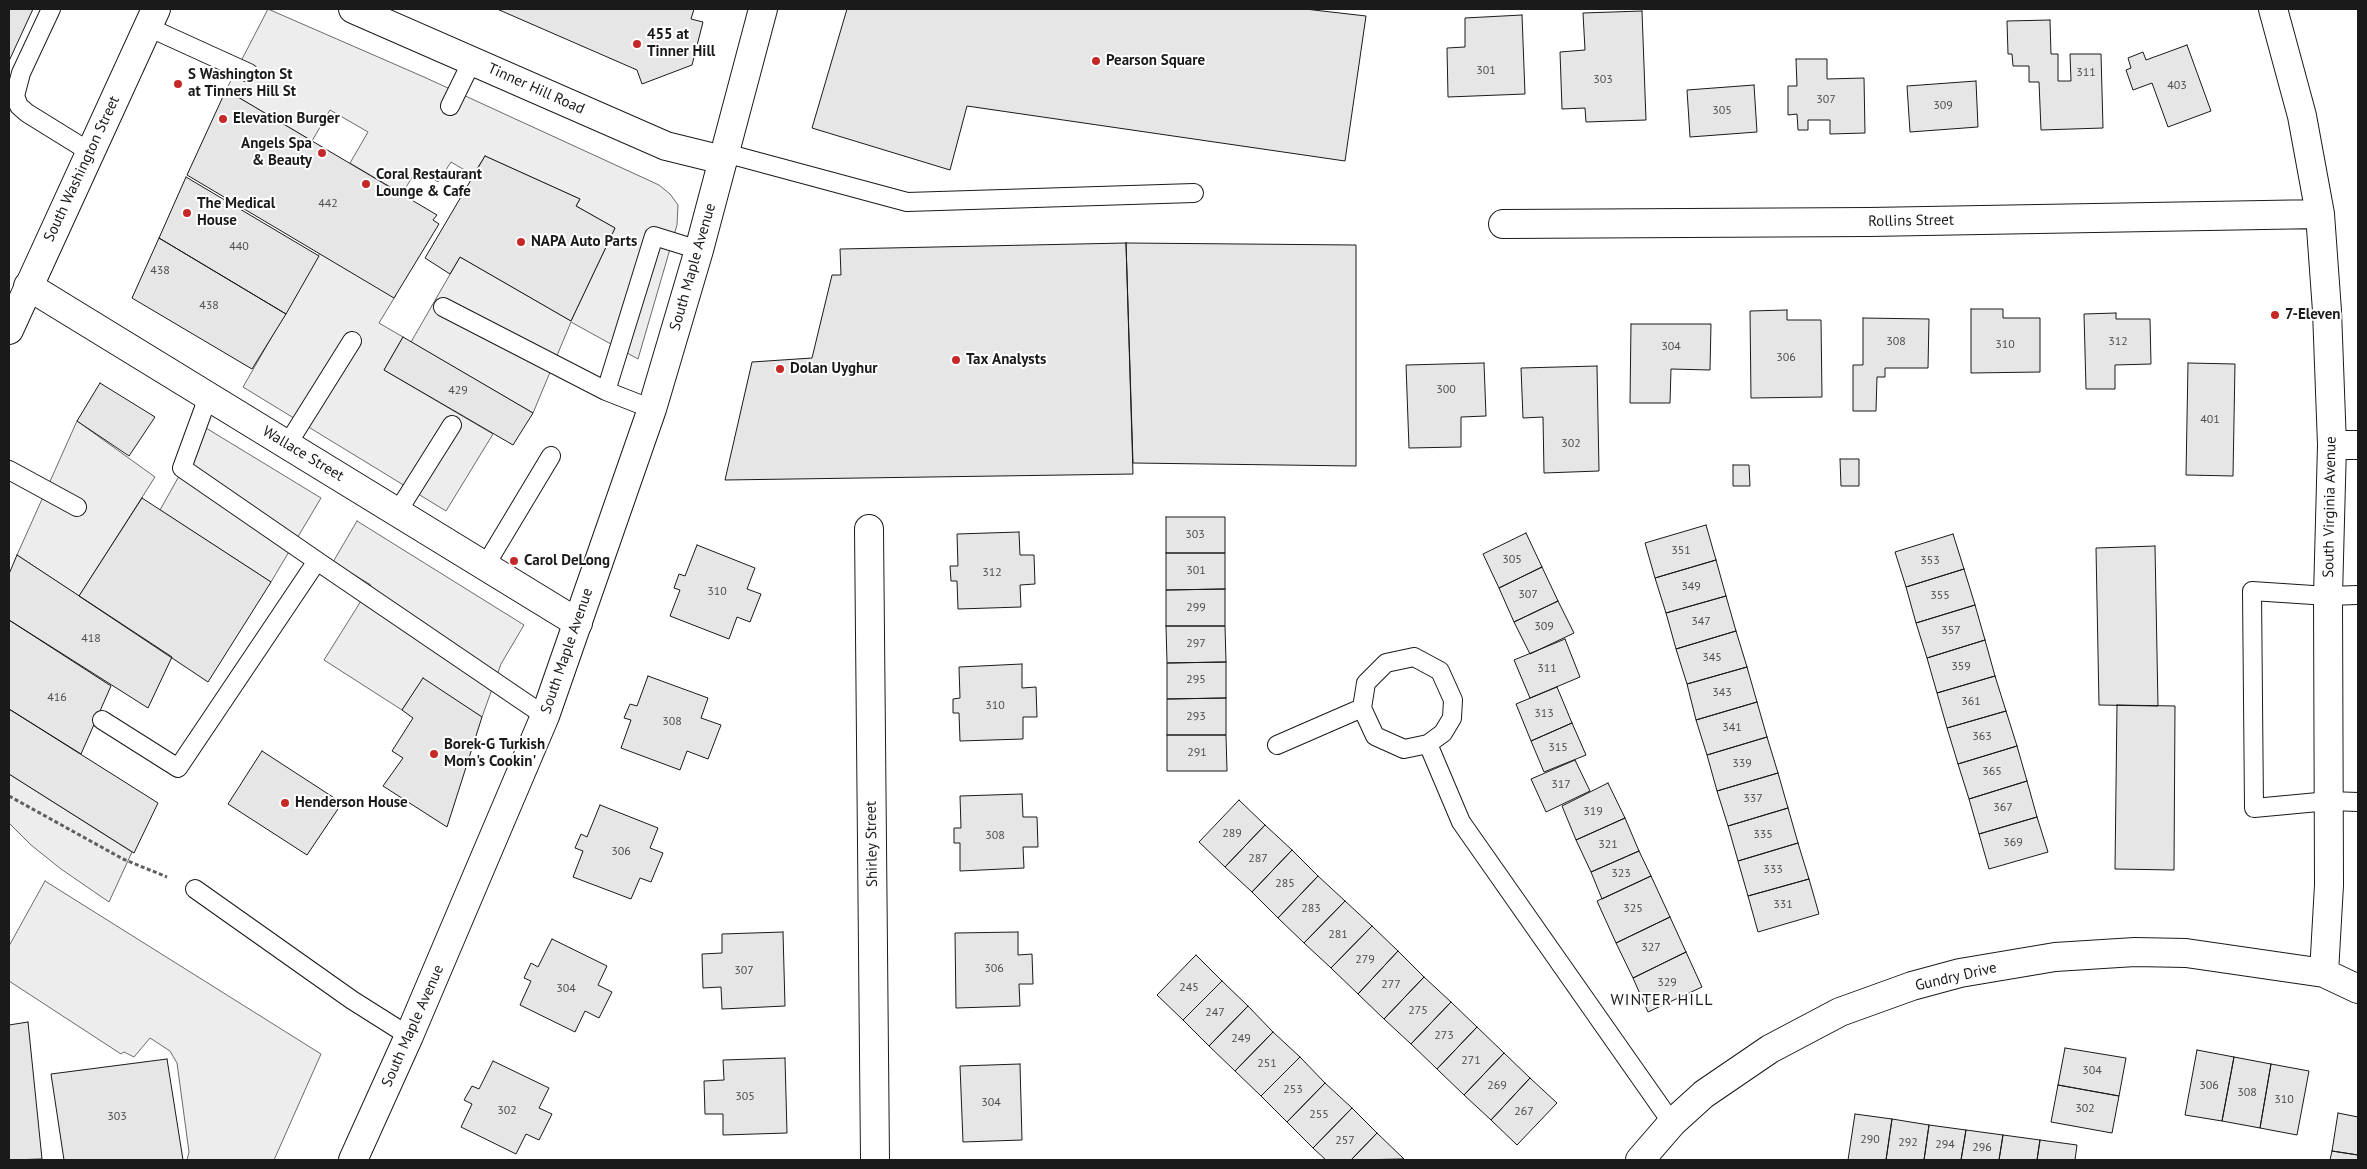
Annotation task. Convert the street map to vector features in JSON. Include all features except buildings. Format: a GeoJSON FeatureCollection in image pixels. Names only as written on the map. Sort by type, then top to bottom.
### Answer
{"type":"FeatureCollection","features":[{"type":"Feature","properties":{"kind":"street","name":"Tinner Hill Road"},"geometry":{"type":"LineString","coordinates":[[353,9],[666,146],[724,157]]}},
{"type":"Feature","properties":{"kind":"street","name":"South Maple Avenue"},"geometry":{"type":"LineString","coordinates":[[353,1160],[409,1036],[545,716],[652,409],[700,250],[763,9]]}},
{"type":"Feature","properties":{"kind":"street","name":"South Virginia Avenue"},"geometry":{"type":"LineString","coordinates":[[2273,9],[2302,116],[2320,214],[2327,311],[2345,445],[2328,596],[2329,885],[2324,973]]}},
{"type":"Feature","properties":{"kind":"street","name":"South Washington Street"},"geometry":{"type":"LineString","coordinates":[[9,330],[152,18]]}},
{"type":"Feature","properties":{"kind":"street","name":"Rollins Street"},"geometry":{"type":"LineString","coordinates":[[1503,224],[1859,222],[2320,214]]}},
{"type":"Feature","properties":{"kind":"street","name":"Wallace Street"},"geometry":{"type":"LineString","coordinates":[[28,286],[578,623]]}},
{"type":"Feature","properties":{"kind":"street","name":"Shirley Street"},"geometry":{"type":"LineString","coordinates":[[869,528],[875,1160]]}},
{"type":"Feature","properties":{"kind":"street","name":"Gundry Drive"},"geometry":{"type":"LineString","coordinates":[[1640,1160],[1672,1123],[1704,1094],[1770,1049],[1840,1012],[1912,986],[1960,973],[2055,957],[2135,952],[2186,953],[2324,973]]}},
{"type":"Feature","properties":{"kind":"street"},"geometry":{"type":"LineString","coordinates":[[2324,973],[2358,989]]}},
{"type":"Feature","properties":{"kind":"lane"},"geometry":{"type":"LineString","coordinates":[[51,9],[21,73],[15,96],[19,106],[26,113],[90,152]]}},
{"type":"Feature","properties":{"kind":"lane"},"geometry":{"type":"LineString","coordinates":[[152,18],[249,73]]}},
{"type":"Feature","properties":{"kind":"lane"},"geometry":{"type":"LineString","coordinates":[[450,106],[472,61]]}},
{"type":"Feature","properties":{"kind":"lane"},"geometry":{"type":"LineString","coordinates":[[724,157],[907,202],[1194,192]]}},
{"type":"Feature","properties":{"kind":"lane"},"geometry":{"type":"LineString","coordinates":[[606,391],[654,236],[700,250]]}},
{"type":"Feature","properties":{"kind":"lane"},"geometry":{"type":"LineString","coordinates":[[443,307],[606,391],[652,409]]}},
{"type":"Feature","properties":{"kind":"lane"},"geometry":{"type":"LineString","coordinates":[[287,445],[352,341]]}},
{"type":"Feature","properties":{"kind":"lane"},"geometry":{"type":"LineString","coordinates":[[208,397],[182,468],[545,716]]}},
{"type":"Feature","properties":{"kind":"lane"},"geometry":{"type":"LineString","coordinates":[[398,512],[452,426]]}},
{"type":"Feature","properties":{"kind":"lane"},"geometry":{"type":"LineString","coordinates":[[486,566],[551,456]]}},
{"type":"Feature","properties":{"kind":"lane"},"geometry":{"type":"LineString","coordinates":[[9,470],[77,507]]}},
{"type":"Feature","properties":{"kind":"lane"},"geometry":{"type":"LineString","coordinates":[[102,720],[178,768],[317,561]]}},
{"type":"Feature","properties":{"kind":"lane"},"geometry":{"type":"LineString","coordinates":[[2358,595],[2328,596],[2252,591],[2254,808],[2329,801],[2358,802]]}},
{"type":"Feature","properties":{"kind":"lane"},"geometry":{"type":"LineString","coordinates":[[1414,658],[1440,671],[1454,700],[1452,718],[1443,734],[1428,744],[1404,749],[1375,736],[1362,708],[1366,683],[1386,663],[1414,658]]}},
{"type":"Feature","properties":{"kind":"lane"},"geometry":{"type":"LineString","coordinates":[[1277,745],[1362,708]]}},
{"type":"Feature","properties":{"kind":"lane"},"geometry":{"type":"LineString","coordinates":[[1428,744],[1462,822],[1672,1123]]}},
{"type":"Feature","properties":{"kind":"lane"},"geometry":{"type":"LineString","coordinates":[[195,889],[352,1000],[409,1036]]}},
{"type":"Feature","properties":{"kind":"path"},"geometry":{"type":"LineString","coordinates":[[9,796],[124,859],[195,889]]}},
{"type":"Feature","properties":{"kind":"shaded area"},"geometry":{"type":"Polygon","coordinates":[[[268,9],[424,77],[659,185],[670,194],[678,205],[677,225],[638,359],[571,322],[533,413],[411,342],[460,257],[571,321],[615,228],[576,206],[580,199],[485,156],[473,175],[451,162],[438,182],[417,169],[402,194],[350,163],[368,132],[330,110],[312,141],[226,90],[268,9]]]}},
{"type":"Feature","properties":{"kind":"shaded area"},"geometry":{"type":"Polygon","coordinates":[[[320,253],[396,295],[379,323],[403,337],[384,370],[493,434],[446,511],[243,387],[320,253]]]}},
{"type":"Feature","properties":{"kind":"shaded area"},"geometry":{"type":"Polygon","coordinates":[[[77,421],[155,477],[79,596],[17,555],[77,421]]]}},
{"type":"Feature","properties":{"kind":"shaded area"},"geometry":{"type":"Polygon","coordinates":[[[206,428],[321,498],[271,582],[160,510],[206,428]]]}},
{"type":"Feature","properties":{"kind":"shaded area"},"geometry":{"type":"Polygon","coordinates":[[[357,521],[524,625],[501,664],[482,717],[423,679],[402,710],[324,660],[371,585],[333,562],[357,521]]]}},
{"type":"Feature","properties":{"kind":"shaded area"},"geometry":{"type":"Polygon","coordinates":[[[9,774],[132,852],[109,902],[61,869],[31,845],[9,823],[9,774]]]}},
{"type":"Feature","properties":{"kind":"shaded area"},"geometry":{"type":"Polygon","coordinates":[[[45,881],[321,1054],[274,1160],[187,1160],[189,1152],[177,1063],[170,1051],[150,1038],[134,1057],[124,1052],[121,1054],[9,981],[9,946],[45,881]]]}},
{"type":"Feature","properties":{"kind":"place","name":"455 at Tinner Hill"},"geometry":{"type":"Point","coordinates":[637,44]}},
{"type":"Feature","properties":{"kind":"place","name":"Pearson Square"},"geometry":{"type":"Point","coordinates":[1096,61]}},
{"type":"Feature","properties":{"kind":"place","name":"S Washington St at Tinners Hill St"},"geometry":{"type":"Point","coordinates":[178,84]}},
{"type":"Feature","properties":{"kind":"place","name":"Elevation Burger"},"geometry":{"type":"Point","coordinates":[223,119]}},
{"type":"Feature","properties":{"kind":"place","name":"Angels Spa & Beauty"},"geometry":{"type":"Point","coordinates":[322,153]}},
{"type":"Feature","properties":{"kind":"place","name":"Coral Restaurant Lounge & Cafe"},"geometry":{"type":"Point","coordinates":[366,184]}},
{"type":"Feature","properties":{"kind":"place","name":"The Medical House"},"geometry":{"type":"Point","coordinates":[187,213]}},
{"type":"Feature","properties":{"kind":"place","name":"NAPA Auto Parts"},"geometry":{"type":"Point","coordinates":[521,242]}},
{"type":"Feature","properties":{"kind":"place","name":"7-Eleven"},"geometry":{"type":"Point","coordinates":[2275,315]}},
{"type":"Feature","properties":{"kind":"place","name":"Tax Analysts"},"geometry":{"type":"Point","coordinates":[956,360]}},
{"type":"Feature","properties":{"kind":"place","name":"Dolan Uyghur"},"geometry":{"type":"Point","coordinates":[780,369]}},
{"type":"Feature","properties":{"kind":"place","name":"Carol DeLong"},"geometry":{"type":"Point","coordinates":[514,561]}},
{"type":"Feature","properties":{"kind":"place","name":"Borek-G Turkish Mom's Cookin'"},"geometry":{"type":"Point","coordinates":[434,754]}},
{"type":"Feature","properties":{"kind":"place","name":"Henderson House"},"geometry":{"type":"Point","coordinates":[285,803]}},
{"type":"Feature","properties":{"kind":"district","name":"WINTER HILL"},"geometry":{"type":"Point","coordinates":[1662,1000]}}]}
